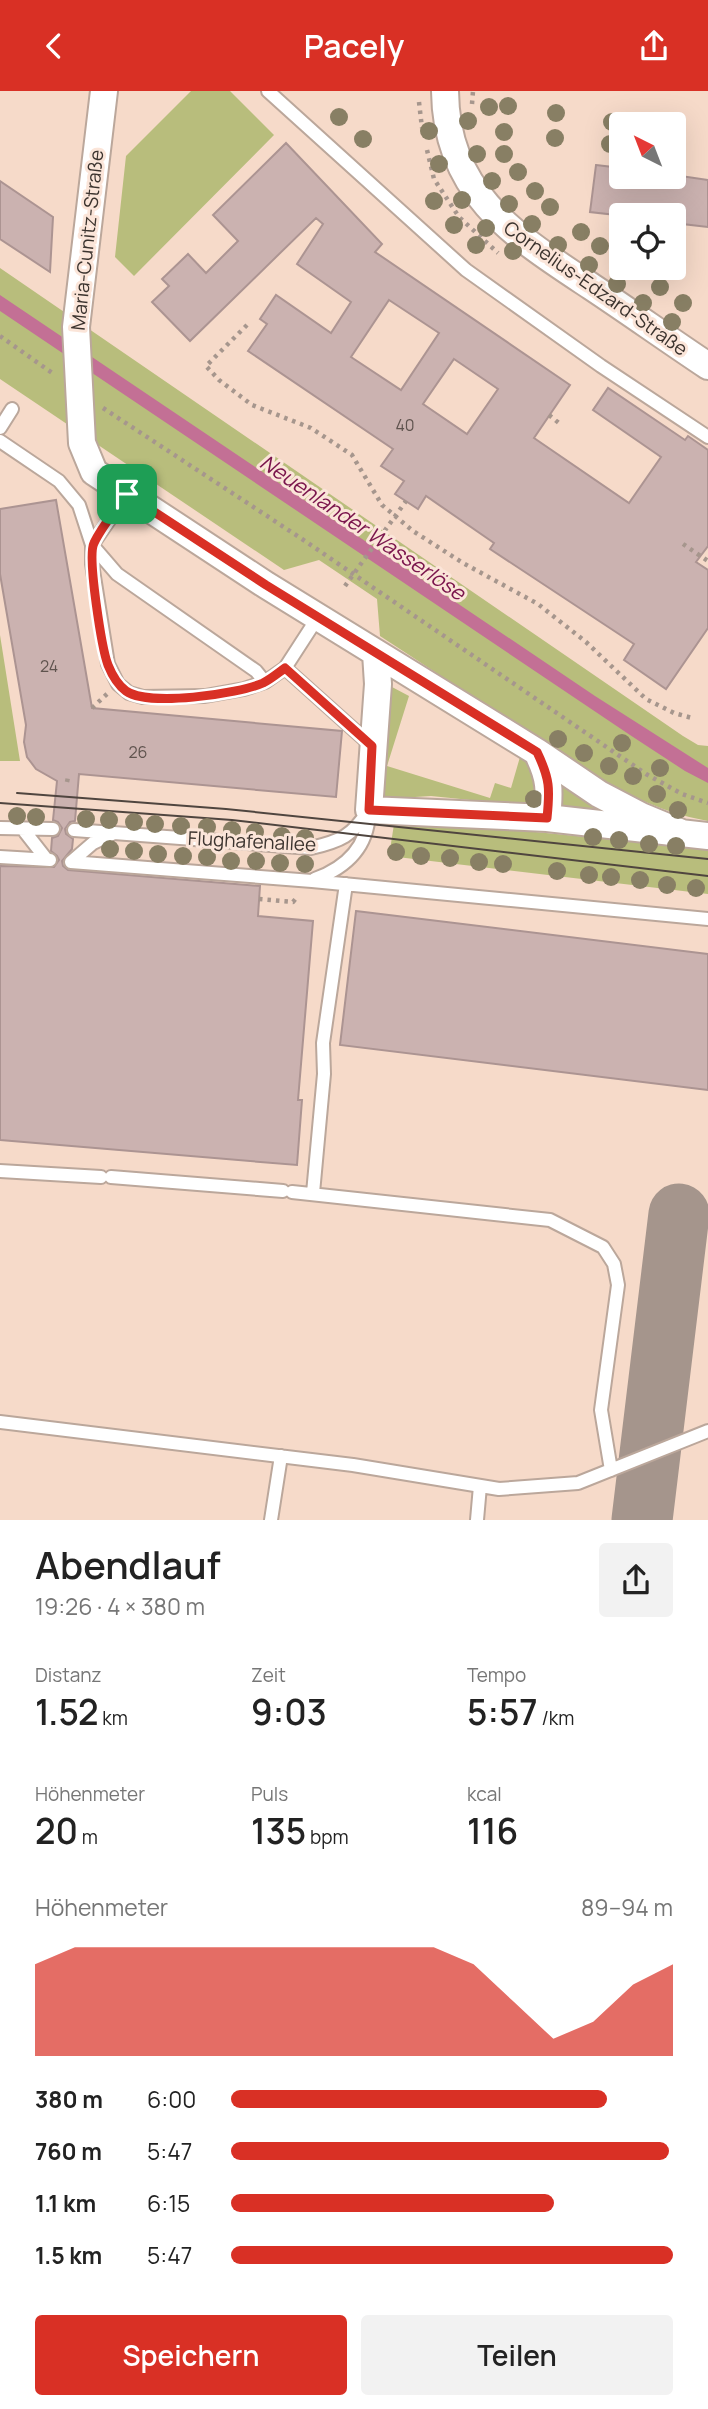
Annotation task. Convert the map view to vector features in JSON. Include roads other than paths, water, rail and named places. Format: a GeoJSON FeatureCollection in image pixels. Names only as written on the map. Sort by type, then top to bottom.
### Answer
{"type":"FeatureCollection","features":[{"type":"Feature","properties":{"kind":"street","name":"Maria-Cunitz-Straße"},"geometry":{"type":"LineString","coordinates":[[104,91],[76,327],[82,443],[93,472],[127,494]]}},
{"type":"Feature","properties":{"kind":"street","name":"Cornelius-Edzard-Straße"},"geometry":{"type":"LineString","coordinates":[[446,91],[449,135],[456,155],[468,181],[493,213],[541,252],[708,366]]}},
{"type":"Feature","properties":{"kind":"street"},"geometry":{"type":"LineString","coordinates":[[127,494],[318,617],[537,752],[599,794],[641,816],[695,834]]}},
{"type":"Feature","properties":{"kind":"street"},"geometry":{"type":"LineString","coordinates":[[376,653],[378,684],[369,810],[547,818],[695,834]]}},
{"type":"Feature","properties":{"kind":"street"},"geometry":{"type":"LineString","coordinates":[[537,752],[548,774],[550,791],[547,818]]}},
{"type":"Feature","properties":{"kind":"lane"},"geometry":{"type":"LineString","coordinates":[[268,91],[466,270],[601,366],[708,437]]}},
{"type":"Feature","properties":{"kind":"lane"},"geometry":{"type":"LineString","coordinates":[[0,428],[12,409]]}},
{"type":"Feature","properties":{"kind":"lane"},"geometry":{"type":"LineString","coordinates":[[0,441],[59,481],[79,505],[92,545],[92,564],[107,664],[118,684],[129,693],[143,697],[205,696],[265,682],[285,668],[318,617]]}},
{"type":"Feature","properties":{"kind":"lane"},"geometry":{"type":"LineString","coordinates":[[92,545],[127,494]]}},
{"type":"Feature","properties":{"kind":"lane"},"geometry":{"type":"LineString","coordinates":[[92,545],[117,574],[256,671],[265,682]]}},
{"type":"Feature","properties":{"kind":"lane"},"geometry":{"type":"LineString","coordinates":[[285,668],[372,746]]}},
{"type":"Feature","properties":{"kind":"lane","name":"Flughafenallee"},"geometry":{"type":"LineString","coordinates":[[114,832],[93,843],[71,862],[312,881],[330,874],[356,852],[365,836],[369,810]]}},
{"type":"Feature","properties":{"kind":"lane","name":"Flughafenallee"},"geometry":{"type":"LineString","coordinates":[[74,830],[311,848],[336,842],[351,834],[369,810]]}},
{"type":"Feature","properties":{"kind":"lane"},"geometry":{"type":"LineString","coordinates":[[0,828],[52,829]]}},
{"type":"Feature","properties":{"kind":"lane"},"geometry":{"type":"LineString","coordinates":[[0,857],[48,860],[22,828]]}},
{"type":"Feature","properties":{"kind":"lane"},"geometry":{"type":"LineString","coordinates":[[312,881],[708,919]]}},
{"type":"Feature","properties":{"kind":"lane"},"geometry":{"type":"LineString","coordinates":[[313,1193],[324,1074],[323,1043],[346,884]]}},
{"type":"Feature","properties":{"kind":"lane"},"geometry":{"type":"LineString","coordinates":[[0,1171],[313,1193],[550,1220],[603,1247],[614,1264],[618,1285],[601,1411],[611,1470]]}},
{"type":"Feature","properties":{"kind":"lane"},"geometry":{"type":"LineString","coordinates":[[0,1422],[281,1456],[499,1489],[578,1483],[708,1431]]}},
{"type":"Feature","properties":{"kind":"lane"},"geometry":{"type":"LineString","coordinates":[[271,1520],[281,1456]]}},
{"type":"Feature","properties":{"kind":"lane"},"geometry":{"type":"LineString","coordinates":[[477,1520],[480,1486]]}},
{"type":"Feature","properties":{"kind":"tram line"},"geometry":{"type":"LineString","coordinates":[[17,793],[226,809],[708,859]]}},
{"type":"Feature","properties":{"kind":"tram line"},"geometry":{"type":"LineString","coordinates":[[0,803],[232,820],[708,876]]}},
{"type":"Feature","properties":{"kind":"water label","name":"Neuenlander Wasserlöse"},"geometry":{"type":"Point","coordinates":[363,527]}}]}
